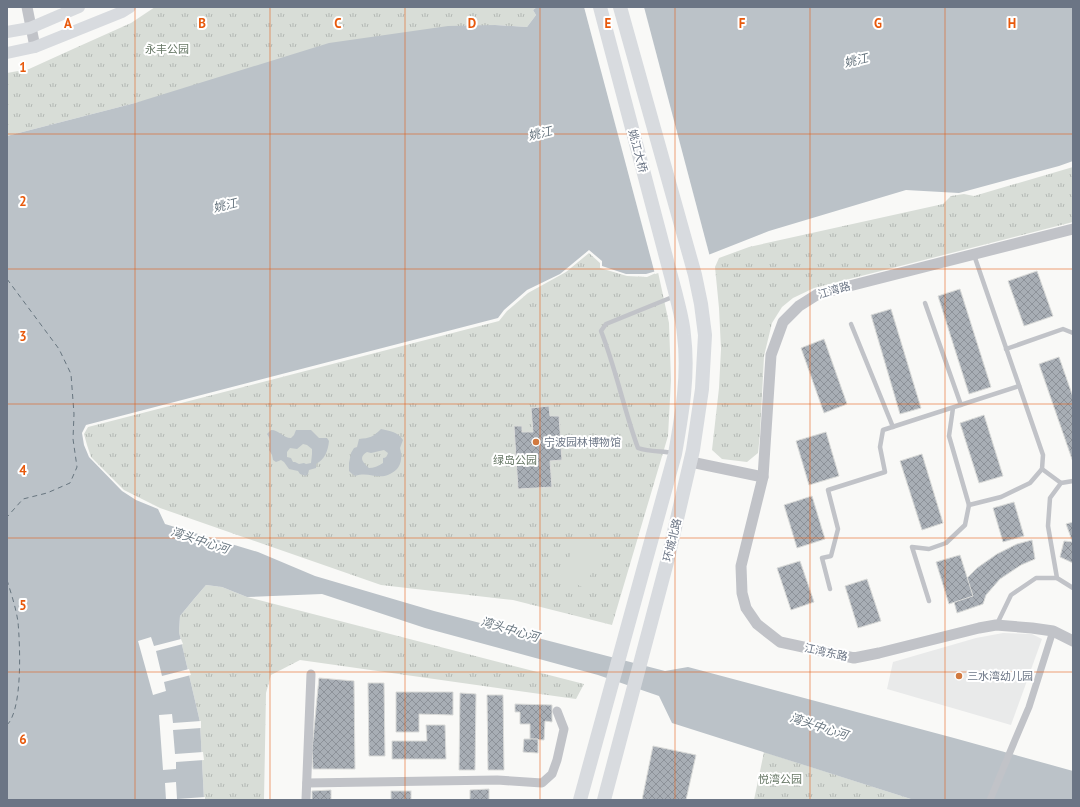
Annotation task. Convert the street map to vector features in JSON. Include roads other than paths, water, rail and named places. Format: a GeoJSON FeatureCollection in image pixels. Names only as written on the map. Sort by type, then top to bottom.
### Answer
{"type":"FeatureCollection","features":[{"type":"Feature","properties":{"kind":"main road"},"geometry":{"type":"LineString","coordinates":[[7,32],[30,28],[79,7]]}},
{"type":"Feature","properties":{"kind":"main road"},"geometry":{"type":"LineString","coordinates":[[7,53],[35,48],[122,12],[130,7]]}},
{"type":"Feature","properties":{"kind":"main road","name":"姚江大桥"},"geometry":{"type":"LineString","coordinates":[[600,7],[676,295]]}},
{"type":"Feature","properties":{"kind":"main road","name":"姚江大桥"},"geometry":{"type":"LineString","coordinates":[[620,7],[695,275]]}},
{"type":"Feature","properties":{"kind":"main road","name":"环城北路"},"geometry":{"type":"LineString","coordinates":[[604,800],[691,462],[702,389],[705,336],[701,304],[695,275]]}},
{"type":"Feature","properties":{"kind":"main road","name":"环城北路"},"geometry":{"type":"LineString","coordinates":[[580,800],[675,454],[684,400],[685,375],[684,334],[676,295]]}},
{"type":"Feature","properties":{"kind":"street"},"geometry":{"type":"LineString","coordinates":[[27,7],[35,48]]}},
{"type":"Feature","properties":{"kind":"street","name":"江湾路"},"geometry":{"type":"LineString","coordinates":[[764,477],[771,355],[783,322],[799,306],[818,294],[1073,229]]}},
{"type":"Feature","properties":{"kind":"street"},"geometry":{"type":"LineString","coordinates":[[691,462],[764,477]]}},
{"type":"Feature","properties":{"kind":"street","name":"江湾东路"},"geometry":{"type":"LineString","coordinates":[[764,477],[741,566],[742,593],[746,608],[757,624],[780,642],[854,658],[979,628],[996,626],[1053,631],[1073,642]]}},
{"type":"Feature","properties":{"kind":"street"},"geometry":{"type":"LineString","coordinates":[[990,800],[1029,707],[1053,631]]}},
{"type":"Feature","properties":{"kind":"street"},"geometry":{"type":"LineString","coordinates":[[306,800],[311,674]]}},
{"type":"Feature","properties":{"kind":"street"},"geometry":{"type":"LineString","coordinates":[[307,783],[497,780],[542,783],[552,774],[557,760],[564,729],[558,712]]}},
{"type":"Feature","properties":{"kind":"lane"},"geometry":{"type":"LineString","coordinates":[[969,505],[1001,497],[1030,483],[1042,469],[1043,455],[973,254]]}},
{"type":"Feature","properties":{"kind":"lane"},"geometry":{"type":"LineString","coordinates":[[675,454],[659,451],[646,451],[638,448],[601,331],[606,324],[676,295]]}},
{"type":"Feature","properties":{"kind":"lane"},"geometry":{"type":"LineString","coordinates":[[925,303],[960,405]]}},
{"type":"Feature","properties":{"kind":"lane"},"geometry":{"type":"LineString","coordinates":[[851,324],[893,427]]}},
{"type":"Feature","properties":{"kind":"lane"},"geometry":{"type":"LineString","coordinates":[[1006,349],[1063,329],[1073,332]]}},
{"type":"Feature","properties":{"kind":"lane"},"geometry":{"type":"LineString","coordinates":[[830,589],[822,558],[831,556],[838,529],[828,490],[885,472],[880,447],[883,430],[1019,386]]}},
{"type":"Feature","properties":{"kind":"lane"},"geometry":{"type":"LineString","coordinates":[[929,601],[912,547],[929,549],[946,543],[965,525],[969,505],[949,436],[952,408]]}},
{"type":"Feature","properties":{"kind":"lane"},"geometry":{"type":"LineString","coordinates":[[1042,469],[1061,483]]}},
{"type":"Feature","properties":{"kind":"lane"},"geometry":{"type":"LineString","coordinates":[[1057,578],[1048,526],[1050,498],[1061,483],[1073,481]]}},
{"type":"Feature","properties":{"kind":"lane"},"geometry":{"type":"LineString","coordinates":[[996,626],[1011,595],[1036,578],[1057,578],[1073,588]]}},
{"type":"Feature","properties":{"kind":"water"},"geometry":{"type":"Polygon","coordinates":[[[537,7],[1073,7],[1073,161],[959,193],[906,190],[769,231],[698,259],[646,274],[626,274],[602,266],[602,261],[589,250],[560,274],[527,290],[504,310],[498,318],[86,425],[82,433],[84,445],[89,457],[122,491],[136,500],[158,509],[165,524],[258,552],[315,576],[434,611],[665,671],[688,667],[1073,771],[1073,800],[914,800],[672,723],[659,696],[598,675],[425,628],[322,594],[247,597],[222,587],[206,585],[180,616],[179,632],[200,722],[204,800],[7,800],[7,136],[135,103],[329,43],[448,26],[495,25],[527,27],[536,15],[533,10],[537,7]]]}},
{"type":"Feature","properties":{"kind":"water"},"geometry":{"type":"Polygon","coordinates":[[[381,429],[391,431],[399,435],[403,440],[400,448],[401,459],[399,467],[386,476],[366,474],[355,476],[349,471],[351,453],[354,448],[357,447],[359,439],[371,437],[381,429]],[[384,450],[371,453],[367,452],[364,454],[362,460],[369,468],[374,467],[383,463],[383,458],[386,457],[388,453],[384,450]]]}},
{"type":"Feature","properties":{"kind":"water"},"geometry":{"type":"Polygon","coordinates":[[[271,430],[274,430],[288,438],[291,438],[296,430],[311,430],[319,438],[327,438],[329,445],[324,457],[316,464],[316,468],[309,470],[306,476],[300,474],[298,471],[289,469],[281,460],[276,462],[273,460],[269,450],[270,440],[267,434],[271,430]],[[303,444],[297,449],[290,448],[287,452],[287,457],[291,458],[293,462],[299,464],[311,463],[312,449],[303,444]]]}},
{"type":"Feature","properties":{"kind":"place","name":"宁波园林博物馆"},"geometry":{"type":"Point","coordinates":[536,442]}},
{"type":"Feature","properties":{"kind":"place","name":"三水湾幼儿园"},"geometry":{"type":"Point","coordinates":[959,676]}},
{"type":"Feature","properties":{"kind":"park label","name":"永丰公园"},"geometry":{"type":"Point","coordinates":[167,49]}},
{"type":"Feature","properties":{"kind":"park label","name":"绿岛公园"},"geometry":{"type":"Point","coordinates":[515,460]}},
{"type":"Feature","properties":{"kind":"park label","name":"悦湾公园"},"geometry":{"type":"Point","coordinates":[780,779]}},
{"type":"Feature","properties":{"kind":"water label","name":"姚江"},"geometry":{"type":"Point","coordinates":[856,60]}},
{"type":"Feature","properties":{"kind":"water label","name":"姚江"},"geometry":{"type":"Point","coordinates":[540,133]}},
{"type":"Feature","properties":{"kind":"water label","name":"姚江"},"geometry":{"type":"Point","coordinates":[225,205]}},
{"type":"Feature","properties":{"kind":"water label","name":"湾头中心河"},"geometry":{"type":"Point","coordinates":[200,540]}},
{"type":"Feature","properties":{"kind":"water label","name":"湾头中心河"},"geometry":{"type":"Point","coordinates":[510,629]}},
{"type":"Feature","properties":{"kind":"water label","name":"湾头中心河"},"geometry":{"type":"Point","coordinates":[819,726]}}]}
